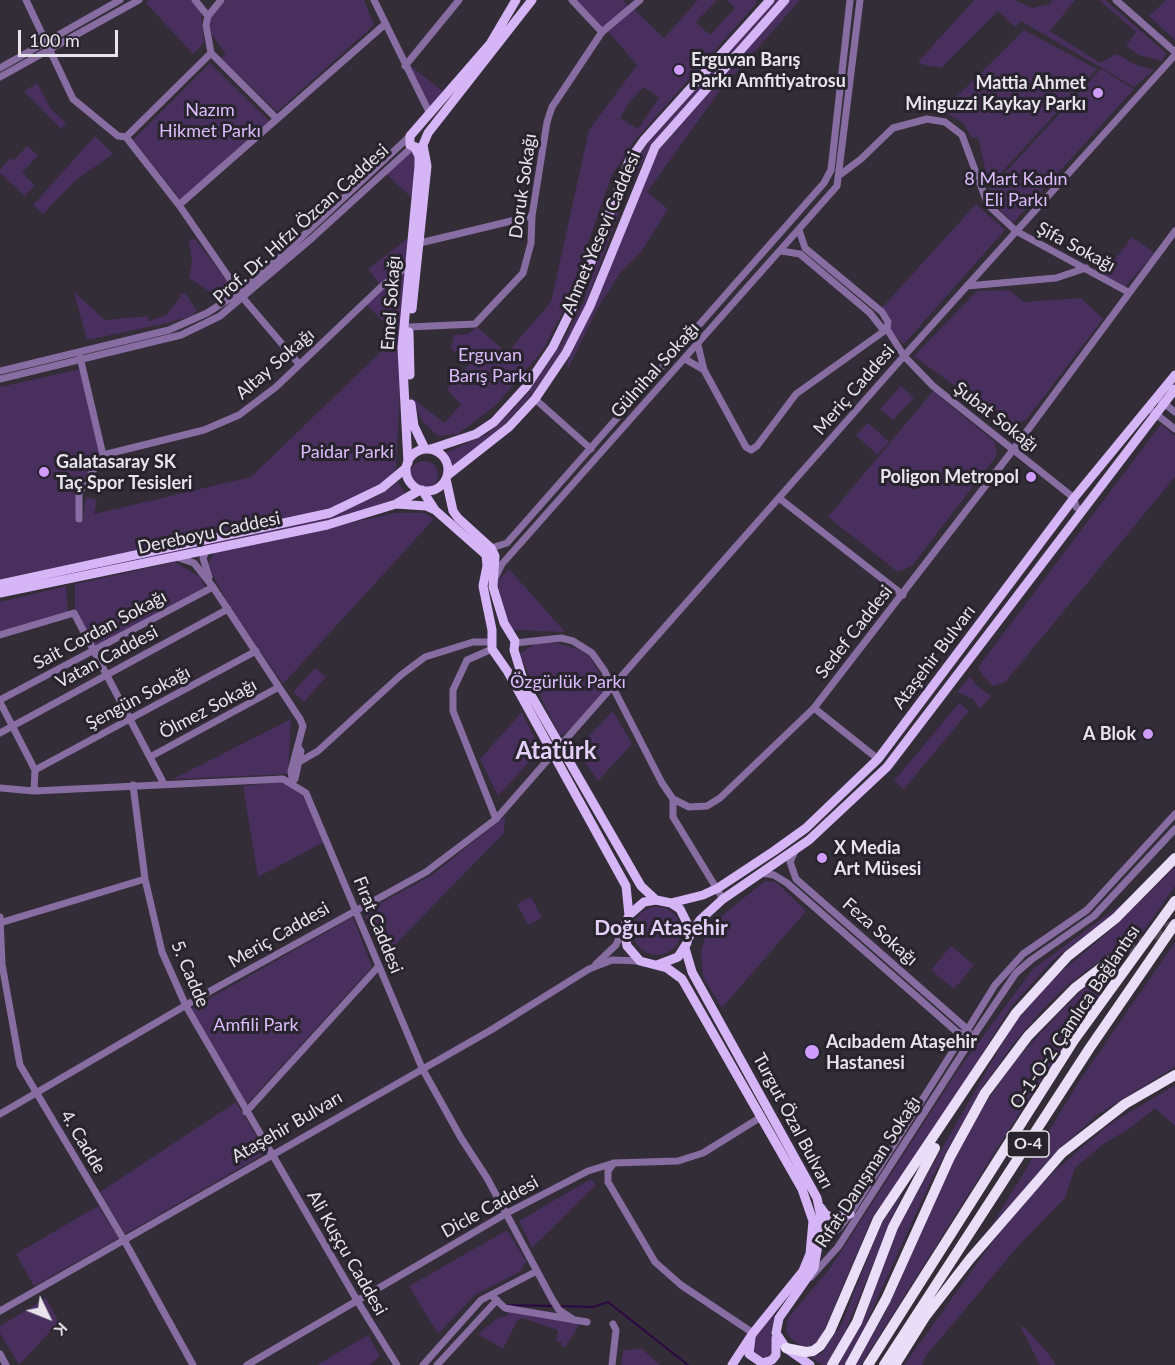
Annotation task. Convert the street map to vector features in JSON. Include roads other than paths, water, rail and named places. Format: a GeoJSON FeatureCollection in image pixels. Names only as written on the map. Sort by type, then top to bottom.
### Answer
{"type":"FeatureCollection","features":[{"type":"Feature","properties":{"kind":"highway"},"geometry":{"type":"LineString","coordinates":[[786,1348],[806,1352],[813,1351],[820,1346],[830,1331],[878,1219],[1016,1012],[1068,956],[1116,918],[1175,858]]}},
{"type":"Feature","properties":{"kind":"highway"},"geometry":{"type":"LineString","coordinates":[[1134,956],[1175,893]]}},
{"type":"Feature","properties":{"kind":"highway","name":"O-1-O-2 Çamlıca Bağlantısı"},"geometry":{"type":"LineString","coordinates":[[868,1365],[1074,1040],[1175,901]]}},
{"type":"Feature","properties":{"kind":"highway","name":"O-1-O-2 Çamlıca Bağlantısı"},"geometry":{"type":"LineString","coordinates":[[884,1365],[1089,1049],[1175,924]]}},
{"type":"Feature","properties":{"kind":"highway"},"geometry":{"type":"LineString","coordinates":[[850,1365],[886,1299],[950,1157],[985,1093],[1036,1028],[1075,988],[1114,958]]}},
{"type":"Feature","properties":{"kind":"highway"},"geometry":{"type":"LineString","coordinates":[[833,1364],[857,1322],[893,1227],[913,1185],[985,1058]]}},
{"type":"Feature","properties":{"kind":"highway"},"geometry":{"type":"LineString","coordinates":[[895,1365],[925,1317],[970,1259],[1062,1153],[1125,1104],[1175,1075]]}},
{"type":"Feature","properties":{"kind":"main road"},"geometry":{"type":"LineString","coordinates":[[411,135],[490,44],[516,0]]}},
{"type":"Feature","properties":{"kind":"main road"},"geometry":{"type":"LineString","coordinates":[[418,145],[532,0]]}},
{"type":"Feature","properties":{"kind":"main road","name":"Ahmet Yesevi Caddesi"},"geometry":{"type":"LineString","coordinates":[[428,449],[476,434],[494,422],[526,387],[553,347],[579,294],[629,161],[644,140],[770,0]]}},
{"type":"Feature","properties":{"kind":"main road","name":"Ahmet Yesevi Caddesi"},"geometry":{"type":"LineString","coordinates":[[447,477],[510,427],[535,399],[566,353],[590,306],[655,147],[785,0]]}},
{"type":"Feature","properties":{"kind":"main road"},"geometry":{"type":"LineString","coordinates":[[411,135],[421,134],[418,145]]}},
{"type":"Feature","properties":{"kind":"main road","name":"Emel Sokağı"},"geometry":{"type":"LineString","coordinates":[[418,145],[427,166],[410,327],[411,408],[414,426],[428,449]]}},
{"type":"Feature","properties":{"kind":"main road","name":"Emel Sokağı"},"geometry":{"type":"LineString","coordinates":[[407,465],[402,348],[419,166],[418,145]]}},
{"type":"Feature","properties":{"kind":"main road","name":"Ataşehir Bulvarı"},"geometry":{"type":"LineString","coordinates":[[688,937],[700,920],[723,899],[795,850],[887,767],[1156,414],[1175,375]]}},
{"type":"Feature","properties":{"kind":"main road","name":"Ataşehir Bulvarı"},"geometry":{"type":"LineString","coordinates":[[671,903],[718,888],[806,828],[878,759],[1074,498],[1148,408],[1175,389]]}},
{"type":"Feature","properties":{"kind":"main road"},"geometry":{"type":"LineString","coordinates":[[640,961],[627,946],[624,927],[628,915],[626,886],[493,646],[483,586],[487,566],[486,555],[435,510],[421,490],[410,482],[407,465],[415,453],[428,449],[443,456],[448,468],[447,477],[453,511],[491,548],[495,561],[493,587],[504,624],[514,643],[524,683],[640,886],[656,900]]}},
{"type":"Feature","properties":{"kind":"main road","name":"Dereboyu Caddesi"},"geometry":{"type":"LineString","coordinates":[[0,584],[330,513],[382,488],[407,465]]}},
{"type":"Feature","properties":{"kind":"main road"},"geometry":{"type":"LineString","coordinates":[[421,490],[435,490],[447,477]]}},
{"type":"Feature","properties":{"kind":"main road","name":"Dereboyu Caddesi"},"geometry":{"type":"LineString","coordinates":[[0,593],[327,525],[396,504],[421,490]]}},
{"type":"Feature","properties":{"kind":"main road"},"geometry":{"type":"LineString","coordinates":[[396,504],[426,506],[435,510]]}},
{"type":"Feature","properties":{"kind":"main road"},"geometry":{"type":"LineString","coordinates":[[493,646],[502,632],[514,643]]}},
{"type":"Feature","properties":{"kind":"main road"},"geometry":{"type":"LineString","coordinates":[[493,646],[509,655],[514,643]]}},
{"type":"Feature","properties":{"kind":"main road"},"geometry":{"type":"LineString","coordinates":[[878,759],[887,767]]}},
{"type":"Feature","properties":{"kind":"main road"},"geometry":{"type":"LineString","coordinates":[[628,915],[644,902],[656,900],[671,903],[686,917],[688,937],[685,948],[668,963],[657,965]]}},
{"type":"Feature","properties":{"kind":"main road","name":"Turgut Özal Bulvarı"},"geometry":{"type":"LineString","coordinates":[[685,948],[692,972],[810,1184],[822,1222],[820,1246],[814,1268],[806,1283],[779,1318],[776,1333],[777,1355],[772,1360],[762,1363],[749,1354],[752,1334]]}},
{"type":"Feature","properties":{"kind":"main road","name":"Turgut Özal Bulvarı"},"geometry":{"type":"LineString","coordinates":[[640,961],[667,968],[682,979],[809,1205],[813,1221],[810,1254],[803,1271],[752,1334],[732,1365]]}},
{"type":"Feature","properties":{"kind":"main road"},"geometry":{"type":"LineString","coordinates":[[818,1204],[826,1215],[832,1217],[850,1214]]}},
{"type":"Feature","properties":{"kind":"main road"},"geometry":{"type":"LineString","coordinates":[[776,1333],[786,1348],[810,1365]]}},
{"type":"Feature","properties":{"kind":"street"},"geometry":{"type":"LineString","coordinates":[[26,0],[46,41],[47,49],[73,99],[111,131],[126,137],[179,205],[242,295],[299,364]]}},
{"type":"Feature","properties":{"kind":"street"},"geometry":{"type":"LineString","coordinates":[[0,68],[120,0]]}},
{"type":"Feature","properties":{"kind":"street"},"geometry":{"type":"LineString","coordinates":[[0,77],[139,0]]}},
{"type":"Feature","properties":{"kind":"street"},"geometry":{"type":"LineString","coordinates":[[195,0],[208,16]]}},
{"type":"Feature","properties":{"kind":"street"},"geometry":{"type":"LineString","coordinates":[[221,0],[208,16],[206,25],[211,53],[277,119]]}},
{"type":"Feature","properties":{"kind":"street"},"geometry":{"type":"LineString","coordinates":[[374,0],[384,25],[430,114]]}},
{"type":"Feature","properties":{"kind":"street"},"geometry":{"type":"LineString","coordinates":[[405,66],[459,0]]}},
{"type":"Feature","properties":{"kind":"street"},"geometry":{"type":"LineString","coordinates":[[572,0],[602,32]]}},
{"type":"Feature","properties":{"kind":"street","name":"Doruk Sokağı"},"geometry":{"type":"LineString","coordinates":[[410,327],[467,327],[480,320],[523,273],[527,264],[532,216],[547,122],[552,107],[602,32],[640,0]]}},
{"type":"Feature","properties":{"kind":"street","name":"Gülnihal Sokağı"},"geometry":{"type":"LineString","coordinates":[[491,548],[507,543],[813,197],[831,170],[850,0]]}},
{"type":"Feature","properties":{"kind":"street","name":"Gülnihal Sokağı"},"geometry":{"type":"LineString","coordinates":[[493,587],[502,564],[782,251],[837,186],[841,174],[860,0]]}},
{"type":"Feature","properties":{"kind":"street"},"geometry":{"type":"LineString","coordinates":[[1116,0],[1175,54]]}},
{"type":"Feature","properties":{"kind":"street"},"geometry":{"type":"LineString","coordinates":[[179,205],[384,25]]}},
{"type":"Feature","properties":{"kind":"street"},"geometry":{"type":"LineString","coordinates":[[126,137],[211,53]]}},
{"type":"Feature","properties":{"kind":"street","name":"Meriç Caddesi"},"geometry":{"type":"LineString","coordinates":[[559,747],[904,356],[1175,54]]}},
{"type":"Feature","properties":{"kind":"street","name":"Şifa Sokağı"},"geometry":{"type":"LineString","coordinates":[[841,174],[861,159],[893,128],[927,119],[945,122],[962,135],[966,142],[988,206],[1016,231],[1128,292]]}},
{"type":"Feature","properties":{"kind":"street","name":"Prof. Dr. Hıfzı Özcan Caddesi"},"geometry":{"type":"LineString","coordinates":[[0,379],[181,335],[220,316],[411,135]]}},
{"type":"Feature","properties":{"kind":"street","name":"Prof. Dr. Hıfzı Özcan Caddesi"},"geometry":{"type":"LineString","coordinates":[[0,371],[170,330],[242,295],[418,145]]}},
{"type":"Feature","properties":{"kind":"street"},"geometry":{"type":"LineString","coordinates":[[831,170],[841,174]]}},
{"type":"Feature","properties":{"kind":"street"},"geometry":{"type":"LineString","coordinates":[[420,243],[532,216]]}},
{"type":"Feature","properties":{"kind":"street"},"geometry":{"type":"LineString","coordinates":[[698,345],[704,370],[746,447],[751,450],[757,446],[796,394],[887,329],[888,322],[882,312],[805,248],[799,230]]}},
{"type":"Feature","properties":{"kind":"street","name":"Sedef Caddesi"},"geometry":{"type":"LineString","coordinates":[[673,799],[688,807],[706,806],[720,798],[814,708],[1013,450],[1175,231]]}},
{"type":"Feature","properties":{"kind":"street"},"geometry":{"type":"LineString","coordinates":[[1166,243],[1175,245]]}},
{"type":"Feature","properties":{"kind":"street"},"geometry":{"type":"LineString","coordinates":[[782,251],[800,254],[870,313],[881,327],[887,329]]}},
{"type":"Feature","properties":{"kind":"street","name":"Altay Sokağı"},"geometry":{"type":"LineString","coordinates":[[103,455],[204,430],[239,415],[276,387],[381,287],[410,265]]}},
{"type":"Feature","properties":{"kind":"street"},"geometry":{"type":"LineString","coordinates":[[967,286],[1056,278],[1086,268]]}},
{"type":"Feature","properties":{"kind":"street","name":"Şubat Sokağı"},"geometry":{"type":"LineString","coordinates":[[887,329],[904,356],[933,386],[1074,498]]}},
{"type":"Feature","properties":{"kind":"street"},"geometry":{"type":"LineString","coordinates":[[79,352],[103,455],[79,493],[79,519]]}},
{"type":"Feature","properties":{"kind":"street"},"geometry":{"type":"LineString","coordinates":[[685,359],[704,370]]}},
{"type":"Feature","properties":{"kind":"street"},"geometry":{"type":"LineString","coordinates":[[535,399],[591,449]]}},
{"type":"Feature","properties":{"kind":"street"},"geometry":{"type":"LineString","coordinates":[[1161,400],[1175,412]]}},
{"type":"Feature","properties":{"kind":"street"},"geometry":{"type":"LineString","coordinates":[[1148,408],[1175,429]]}},
{"type":"Feature","properties":{"kind":"street"},"geometry":{"type":"LineString","coordinates":[[779,498],[903,595]]}},
{"type":"Feature","properties":{"kind":"street"},"geometry":{"type":"LineString","coordinates":[[1074,498],[1076,507],[1082,511]]}},
{"type":"Feature","properties":{"kind":"street"},"geometry":{"type":"LineString","coordinates":[[206,551],[202,558],[213,587]]}},
{"type":"Feature","properties":{"kind":"street"},"geometry":{"type":"LineString","coordinates":[[176,557],[194,564],[213,587],[303,726],[298,747],[295,749],[291,771],[293,785]]}},
{"type":"Feature","properties":{"kind":"street","name":"Sait Cordan Sokağı"},"geometry":{"type":"LineString","coordinates":[[0,701],[213,587]]}},
{"type":"Feature","properties":{"kind":"street","name":"Vatan Caddesi"},"geometry":{"type":"LineString","coordinates":[[0,733],[228,609]]}},
{"type":"Feature","properties":{"kind":"street"},"geometry":{"type":"LineString","coordinates":[[0,635],[74,614],[164,784]]}},
{"type":"Feature","properties":{"kind":"street"},"geometry":{"type":"LineString","coordinates":[[514,643],[547,638],[573,641],[592,654],[614,687],[662,783],[673,799],[673,817],[723,899]]}},
{"type":"Feature","properties":{"kind":"street"},"geometry":{"type":"LineString","coordinates":[[299,762],[318,751],[401,675],[425,657],[473,642],[493,646]]}},
{"type":"Feature","properties":{"kind":"street"},"geometry":{"type":"LineString","coordinates":[[493,646],[467,660],[453,690],[453,706],[459,730],[474,761],[496,819]]}},
{"type":"Feature","properties":{"kind":"street","name":"Şengün Sokağı"},"geometry":{"type":"LineString","coordinates":[[34,770],[256,651]]}},
{"type":"Feature","properties":{"kind":"street","name":"Ölmez Sokağı"},"geometry":{"type":"LineString","coordinates":[[150,757],[279,687]]}},
{"type":"Feature","properties":{"kind":"street"},"geometry":{"type":"LineString","coordinates":[[0,701],[34,770],[34,791]]}},
{"type":"Feature","properties":{"kind":"street"},"geometry":{"type":"LineString","coordinates":[[814,708],[878,759]]}},
{"type":"Feature","properties":{"kind":"street"},"geometry":{"type":"LineString","coordinates":[[293,785],[301,751],[298,747]]}},
{"type":"Feature","properties":{"kind":"street","name":"Meriç Caddesi"},"geometry":{"type":"LineString","coordinates":[[0,1114],[355,909],[426,872],[496,819],[552,755]]}},
{"type":"Feature","properties":{"kind":"street"},"geometry":{"type":"LineString","coordinates":[[0,788],[34,791],[283,779],[293,785]]}},
{"type":"Feature","properties":{"kind":"street","name":"5. Cadde"},"geometry":{"type":"LineString","coordinates":[[133,785],[145,879],[162,952],[186,1006],[273,1155]]}},
{"type":"Feature","properties":{"kind":"street","name":"Fırat Caddesi"},"geometry":{"type":"LineString","coordinates":[[293,785],[306,793],[422,1068],[507,1213],[558,1309],[574,1320]]}},
{"type":"Feature","properties":{"kind":"street","name":"Rıfat Danışman Sokağı"},"geometry":{"type":"LineString","coordinates":[[806,1283],[838,1247],[972,1019],[995,985],[1023,954],[1087,910],[1175,814]]}},
{"type":"Feature","properties":{"kind":"street","name":"Rıfat Danışman Sokağı"},"geometry":{"type":"LineString","coordinates":[[810,1254],[850,1214],[965,1034],[977,1030],[1016,973],[1094,916],[1175,830]]}},
{"type":"Feature","properties":{"kind":"street","name":"Feza Sokağı"},"geometry":{"type":"LineString","coordinates":[[795,850],[790,862],[796,879],[960,1022],[965,1034]]}},
{"type":"Feature","properties":{"kind":"street","name":"Feza Sokağı"},"geometry":{"type":"LineString","coordinates":[[761,873],[774,875],[786,883],[965,1034]]}},
{"type":"Feature","properties":{"kind":"street"},"geometry":{"type":"LineString","coordinates":[[0,921],[145,879]]}},
{"type":"Feature","properties":{"kind":"street","name":"4. Cadde"},"geometry":{"type":"LineString","coordinates":[[0,921],[2,964],[20,1065],[124,1240],[193,1365]]}},
{"type":"Feature","properties":{"kind":"street","name":"Ataşehir Bulvarı"},"geometry":{"type":"LineString","coordinates":[[0,1311],[491,1030],[589,969],[616,945],[624,927]]}},
{"type":"Feature","properties":{"kind":"street","name":"Ataşehir Bulvarı"},"geometry":{"type":"LineString","coordinates":[[589,969],[612,960],[640,961]]}},
{"type":"Feature","properties":{"kind":"street"},"geometry":{"type":"LineString","coordinates":[[246,1112],[378,967]]}},
{"type":"Feature","properties":{"kind":"street"},"geometry":{"type":"LineString","coordinates":[[960,1022],[972,1019]]}},
{"type":"Feature","properties":{"kind":"street","name":"Dicle Caddesi"},"geometry":{"type":"LineString","coordinates":[[247,1365],[507,1213],[588,1171],[614,1163],[678,1161],[703,1153],[761,1117]]}},
{"type":"Feature","properties":{"kind":"street","name":"Ali Kuşçu Caddesi"},"geometry":{"type":"LineString","coordinates":[[273,1155],[397,1365]]}},
{"type":"Feature","properties":{"kind":"street"},"geometry":{"type":"LineString","coordinates":[[614,1163],[607,1176],[608,1182],[655,1262],[681,1285],[752,1334]]}},
{"type":"Feature","properties":{"kind":"street"},"geometry":{"type":"LineString","coordinates":[[437,1365],[494,1298],[537,1271]]}},
{"type":"Feature","properties":{"kind":"street"},"geometry":{"type":"LineString","coordinates":[[494,1298],[505,1308],[587,1322]]}},
{"type":"Feature","properties":{"kind":"street"},"geometry":{"type":"LineString","coordinates":[[423,1365],[481,1300],[494,1298]]}},
{"type":"Feature","properties":{"kind":"street"},"geometry":{"type":"LineString","coordinates":[[612,1365],[616,1330],[613,1324]]}},
{"type":"Feature","properties":{"kind":"street"},"geometry":{"type":"LineString","coordinates":[[0,1354],[6,1365]]}},
{"type":"Feature","properties":{"kind":"waterway"},"geometry":{"type":"LineString","coordinates":[[559,1306],[593,1307],[608,1302],[688,1365]]}},
{"type":"Feature","properties":{"kind":"waterway"},"geometry":{"type":"LineString","coordinates":[[505,1305],[553,1306]]}},
{"type":"Feature","properties":{"kind":"tunnel"},"geometry":{"type":"LineString","coordinates":[[1114,958],[1175,924]]}},
{"type":"Feature","properties":{"kind":"place","name":"Erguvan Barış Parkı Amfitiyatrosu"},"geometry":{"type":"Point","coordinates":[679,70]}},
{"type":"Feature","properties":{"kind":"place","name":"Mattia Ahmet Minguzzi Kaykay Parkı"},"geometry":{"type":"Point","coordinates":[1098,93]}},
{"type":"Feature","properties":{"kind":"place","name":"Galatasaray SK Taç Spor Tesisleri"},"geometry":{"type":"Point","coordinates":[44,472]}},
{"type":"Feature","properties":{"kind":"place","name":"Poligon Metropol"},"geometry":{"type":"Point","coordinates":[1031,477]}},
{"type":"Feature","properties":{"kind":"place","name":"A Blok"},"geometry":{"type":"Point","coordinates":[1148,734]}},
{"type":"Feature","properties":{"kind":"place","name":"X Media Art Müsesi"},"geometry":{"type":"Point","coordinates":[822,858]}},
{"type":"Feature","properties":{"kind":"place","name":"Acıbadem Ataşehir Hastanesi"},"geometry":{"type":"Point","coordinates":[812,1052]}},
{"type":"Feature","properties":{"kind":"district","name":"Atatürk"},"geometry":{"type":"Point","coordinates":[556,751]}},
{"type":"Feature","properties":{"kind":"district","name":"Doğu Ataşehir"},"geometry":{"type":"Point","coordinates":[661,928]}},
{"type":"Feature","properties":{"kind":"park label","name":"Nazım Hikmet Parkı"},"geometry":{"type":"Point","coordinates":[210,120]}},
{"type":"Feature","properties":{"kind":"park label","name":"8 Mart Kadın Eli Parkı"},"geometry":{"type":"Point","coordinates":[1016,189]}},
{"type":"Feature","properties":{"kind":"park label","name":"Erguvan Barış Parkı"},"geometry":{"type":"Point","coordinates":[490,365]}},
{"type":"Feature","properties":{"kind":"park label","name":"Paidar Parki"},"geometry":{"type":"Point","coordinates":[347,452]}},
{"type":"Feature","properties":{"kind":"park label","name":"Özgürlük Parkı"},"geometry":{"type":"Point","coordinates":[568,682]}},
{"type":"Feature","properties":{"kind":"park label","name":"Amfili Park"},"geometry":{"type":"Point","coordinates":[256,1025]}}]}
